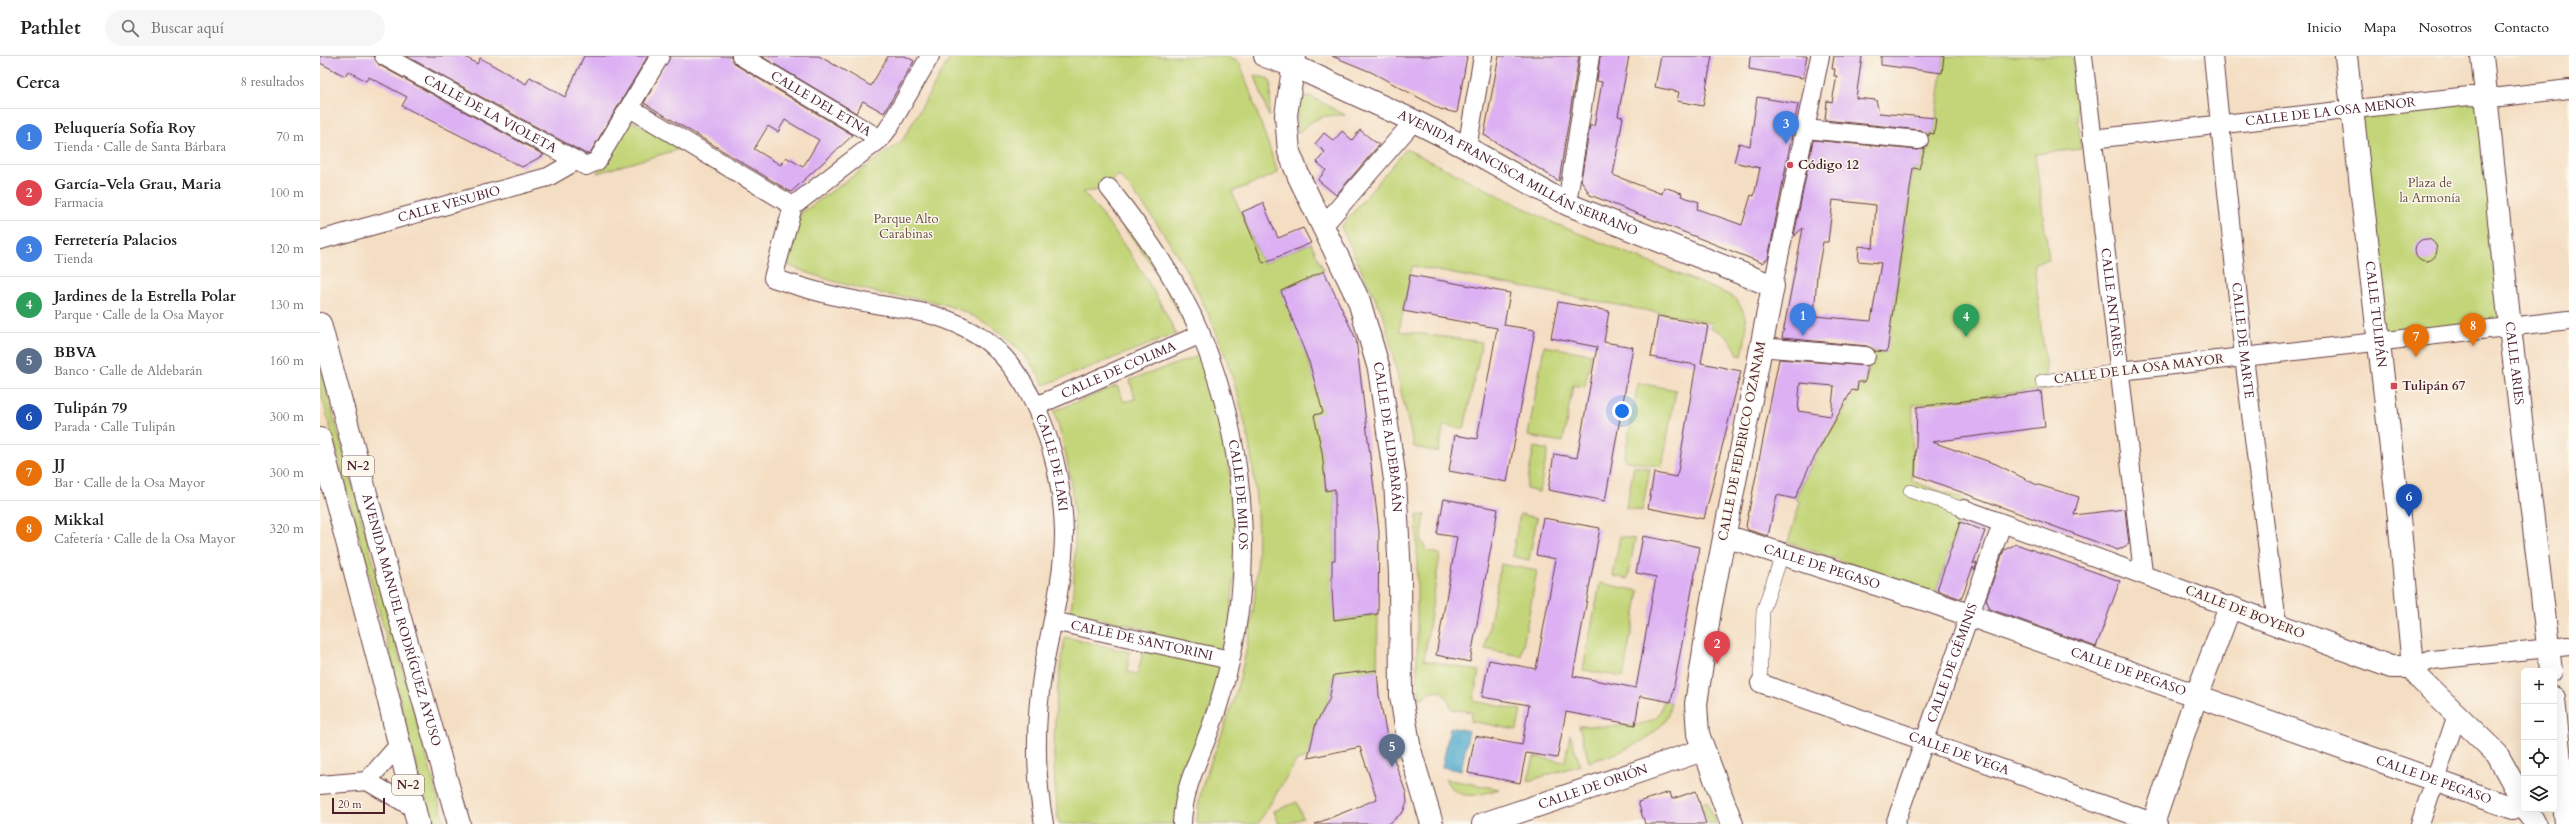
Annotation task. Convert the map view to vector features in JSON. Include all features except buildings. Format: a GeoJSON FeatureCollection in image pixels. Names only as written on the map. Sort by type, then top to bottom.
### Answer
{"type":"FeatureCollection","features":[{"type":"Feature","properties":{"kind":"main road","name":"AVENIDA FRANCISCA MILLÁN SERRANO"},"geometry":{"type":"LineString","coordinates":[[1265,56],[1294,61],[1467,148],[1567,204],[1773,286]]}},
{"type":"Feature","properties":{"kind":"main road","name":"CALLE TULIPÁN"},"geometry":{"type":"LineString","coordinates":[[2346,56],[2399,518],[2413,667]]}},
{"type":"Feature","properties":{"kind":"main road","name":"CALLE ARIES"},"geometry":{"type":"LineString","coordinates":[[2482,56],[2488,98],[2510,327],[2559,647],[2552,668]]}},
{"type":"Feature","properties":{"kind":"main road","name":"CALLE DE ALDEBARÁN"},"geometry":{"type":"LineString","coordinates":[[1294,61],[1286,115],[1289,152],[1359,301],[1379,369],[1396,494],[1400,574],[1401,696],[1410,750],[1432,824]]}},
{"type":"Feature","properties":{"kind":"main road","name":"CALLE DE FEDERICO OZANAM"},"geometry":{"type":"LineString","coordinates":[[1732,824],[1703,750],[1696,719],[1697,688],[1760,347],[1773,286]]}},
{"type":"Feature","properties":{"kind":"main road","name":"AVENIDA MANUEL RODRÍGUEZ AYUSO"},"geometry":{"type":"LineString","coordinates":[[320,324],[397,608],[459,824]]}},
{"type":"Feature","properties":{"kind":"main road","name":"N-2"},"geometry":{"type":"LineString","coordinates":[[320,439],[388,697],[416,816]]}},
{"type":"Feature","properties":{"kind":"main road","name":"CALLE DE PEGASO"},"geometry":{"type":"LineString","coordinates":[[1724,539],[1738,540],[1789,555],[1969,616],[2196,694],[2521,809]]}},
{"type":"Feature","properties":{"kind":"main road","name":"CALLE DE BOYERO"},"geometry":{"type":"LineString","coordinates":[[2230,607],[2390,667],[2413,667]]}},
{"type":"Feature","properties":{"kind":"main road"},"geometry":{"type":"LineString","coordinates":[[2155,823],[2196,694],[2230,607]]}},
{"type":"Feature","properties":{"kind":"main road"},"geometry":{"type":"LineString","coordinates":[[2413,667],[2421,680],[2497,754],[2521,801]]}},
{"type":"Feature","properties":{"kind":"main road"},"geometry":{"type":"LineString","coordinates":[[2555,704],[2566,824]]}},
{"type":"Feature","properties":{"kind":"main road","name":"CALLE DE ORIÓN"},"geometry":{"type":"LineString","coordinates":[[1483,824],[1703,750]]}},
{"type":"Feature","properties":{"kind":"street","name":"CALLE DE LA VIOLETA"},"geometry":{"type":"LineString","coordinates":[[384,56],[576,161]]}},
{"type":"Feature","properties":{"kind":"street"},"geometry":{"type":"LineString","coordinates":[[576,161],[586,166],[597,162],[660,56]]}},
{"type":"Feature","properties":{"kind":"street","name":"CALLE DEL ETNA"},"geometry":{"type":"LineString","coordinates":[[741,56],[880,139]]}},
{"type":"Feature","properties":{"kind":"street"},"geometry":{"type":"LineString","coordinates":[[630,108],[793,206],[880,139],[888,129],[930,56]]}},
{"type":"Feature","properties":{"kind":"street"},"geometry":{"type":"LineString","coordinates":[[1467,148],[1483,56]]}},
{"type":"Feature","properties":{"kind":"street"},"geometry":{"type":"LineString","coordinates":[[1567,204],[1590,56]]}},
{"type":"Feature","properties":{"kind":"street","name":"CALLE DE FEDERICO OZANAM"},"geometry":{"type":"LineString","coordinates":[[1773,286],[1820,56]]}},
{"type":"Feature","properties":{"kind":"street","name":"CALLE ANTARES"},"geometry":{"type":"LineString","coordinates":[[2083,56],[2143,573]]}},
{"type":"Feature","properties":{"kind":"street","name":"CALLE DE MARTE"},"geometry":{"type":"LineString","coordinates":[[2213,56],[2244,357],[2277,624]]}},
{"type":"Feature","properties":{"kind":"street","name":"CALLE DE LA OSA MENOR"},"geometry":{"type":"LineString","coordinates":[[2092,139],[2469,96],[2488,98],[2569,89]]}},
{"type":"Feature","properties":{"kind":"street"},"geometry":{"type":"LineString","coordinates":[[1323,226],[1414,122]]}},
{"type":"Feature","properties":{"kind":"street"},"geometry":{"type":"LineString","coordinates":[[1805,129],[1919,140]]}},
{"type":"Feature","properties":{"kind":"street","name":"CALLE VESUBIO"},"geometry":{"type":"LineString","coordinates":[[320,240],[548,178],[576,161]]}},
{"type":"Feature","properties":{"kind":"street","name":"CALLE DE MILOS"},"geometry":{"type":"LineString","coordinates":[[1109,188],[1156,254],[1201,334],[1220,387],[1238,480],[1242,530],[1242,584],[1230,660],[1212,724],[1187,787],[1182,824]]}},
{"type":"Feature","properties":{"kind":"street","name":"CALLE DE LAKI"},"geometry":{"type":"LineString","coordinates":[[793,206],[773,278],[854,300],[916,310],[966,328],[991,345],[1010,364],[1036,406],[1056,472],[1062,506],[1062,559],[1053,621],[1043,672],[1038,732],[1039,793],[1044,824]]}},
{"type":"Feature","properties":{"kind":"street","name":"CALLE DE LA OSA MAYOR"},"geometry":{"type":"LineString","coordinates":[[2042,380],[2569,320]]}},
{"type":"Feature","properties":{"kind":"street","name":"CALLE DE COLIMA"},"geometry":{"type":"LineString","coordinates":[[1036,406],[1201,334]]}},
{"type":"Feature","properties":{"kind":"street"},"geometry":{"type":"LineString","coordinates":[[1760,347],[1866,356]]}},
{"type":"Feature","properties":{"kind":"street","name":"CALLE DE BOYERO"},"geometry":{"type":"LineString","coordinates":[[1910,491],[2143,573],[2230,607]]}},
{"type":"Feature","properties":{"kind":"street","name":"CALLE DE GÉMINIS"},"geometry":{"type":"LineString","coordinates":[[1895,824],[2002,524]]}},
{"type":"Feature","properties":{"kind":"street"},"geometry":{"type":"LineString","coordinates":[[1760,683],[1763,611],[1780,561]]}},
{"type":"Feature","properties":{"kind":"street","name":"CALLE DE SANTORINI"},"geometry":{"type":"LineString","coordinates":[[1053,621],[1230,660]]}},
{"type":"Feature","properties":{"kind":"street"},"geometry":{"type":"LineString","coordinates":[[2413,667],[2432,660],[2559,647]]}},
{"type":"Feature","properties":{"kind":"street","name":"CALLE DE VEGA"},"geometry":{"type":"LineString","coordinates":[[1760,683],[2155,823]]}},
{"type":"Feature","properties":{"kind":"street"},"geometry":{"type":"LineString","coordinates":[[2420,824],[2457,715]]}},
{"type":"Feature","properties":{"kind":"street"},"geometry":{"type":"LineString","coordinates":[[367,781],[399,745]]}},
{"type":"Feature","properties":{"kind":"street"},"geometry":{"type":"LineString","coordinates":[[320,785],[367,781],[416,816]]}},
{"type":"Feature","properties":{"kind":"green space","name":"Parque Alto Carabinas"},"geometry":{"type":"Polygon","coordinates":[[[951,56],[1226,56],[1240,63],[1278,173],[1232,192],[1263,263],[1311,243],[1324,271],[1281,291],[1295,323],[1319,393],[1323,413],[1322,452],[1326,491],[1335,489],[1335,560],[1332,560],[1334,620],[1378,614],[1377,670],[1334,675],[1329,700],[1316,723],[1308,758],[1296,761],[1258,824],[1197,824],[1197,813],[1203,783],[1222,734],[1241,675],[1254,599],[1258,533],[1253,468],[1240,405],[1220,343],[1193,283],[1159,227],[1119,175],[1100,190],[1083,192],[1110,225],[1134,260],[1156,296],[1176,334],[1044,385],[1034,368],[1022,353],[1008,340],[993,328],[959,310],[940,303],[917,298],[888,295],[862,289],[825,279],[788,265],[800,214],[902,141],[951,56]]]}},
{"type":"Feature","properties":{"kind":"green space"},"geometry":{"type":"Polygon","coordinates":[[[1944,56],[2072,56],[2081,149],[2035,154],[2049,260],[2034,263],[2048,389],[1913,405],[1912,481],[1967,501],[1935,595],[1788,542],[1800,502],[1795,499],[1810,467],[1828,436],[1866,378],[1868,368],[1868,350],[1887,352],[1913,168],[1919,169],[1928,133],[1934,133],[1944,56]]]}},
{"type":"Feature","properties":{"kind":"green space"},"geometry":{"type":"Polygon","coordinates":[[[1255,75],[1269,79],[1271,84],[1269,117],[1255,75]]]}},
{"type":"Feature","properties":{"kind":"green space"},"geometry":{"type":"Polygon","coordinates":[[[1310,96],[1345,115],[1325,116],[1314,120],[1299,133],[1297,120],[1299,107],[1302,98],[1310,96]]]}},
{"type":"Feature","properties":{"kind":"green space","name":"Plaza de la Armonía"},"geometry":{"type":"Polygon","coordinates":[[[2488,98],[2510,327],[2379,341],[2353,109],[2488,98]]]}},
{"type":"Feature","properties":{"kind":"green space"},"geometry":{"type":"Polygon","coordinates":[[[629,119],[680,149],[597,173],[629,119]]]}},
{"type":"Feature","properties":{"kind":"green space"},"geometry":{"type":"Polygon","coordinates":[[[1406,149],[1556,224],[1732,296],[1738,303],[1745,317],[1746,331],[1742,356],[1738,355],[1728,338],[1711,328],[1712,323],[1412,266],[1399,331],[1482,342],[1464,429],[1444,425],[1438,452],[1414,447],[1384,317],[1341,227],[1406,149]]]}},
{"type":"Feature","properties":{"kind":"green space"},"geometry":{"type":"Polygon","coordinates":[[[1114,205],[1143,242],[1190,325],[1186,327],[1155,269],[1110,208],[1114,205]]]}},
{"type":"Feature","properties":{"kind":"green space"},"geometry":{"type":"Polygon","coordinates":[[[1544,346],[1591,354],[1585,387],[1573,385],[1563,442],[1528,436],[1544,346]]]}},
{"type":"Feature","properties":{"kind":"green space"},"geometry":{"type":"Polygon","coordinates":[[[1204,354],[1214,380],[1239,526],[1228,642],[1178,824],[1059,824],[1056,800],[1054,730],[1058,684],[1065,637],[1130,652],[1127,671],[1137,675],[1149,630],[1071,611],[1075,559],[1074,510],[1067,461],[1054,411],[1117,386],[1124,402],[1135,399],[1130,380],[1204,354]]]}},
{"type":"Feature","properties":{"kind":"green space"},"geometry":{"type":"Polygon","coordinates":[[[320,367],[445,824],[432,824],[406,728],[387,641],[320,389],[320,367]]]}},
{"type":"Feature","properties":{"kind":"green space"},"geometry":{"type":"Polygon","coordinates":[[[1638,383],[1676,390],[1662,467],[1624,460],[1638,383]]]}},
{"type":"Feature","properties":{"kind":"green space"},"geometry":{"type":"Polygon","coordinates":[[[1534,447],[1548,450],[1539,492],[1526,489],[1534,447]]]}},
{"type":"Feature","properties":{"kind":"green space"},"geometry":{"type":"Polygon","coordinates":[[[1634,466],[1650,469],[1642,511],[1626,508],[1634,466]]]}},
{"type":"Feature","properties":{"kind":"green space"},"geometry":{"type":"Polygon","coordinates":[[[1520,514],[1537,518],[1529,560],[1512,556],[1520,514]]]}},
{"type":"Feature","properties":{"kind":"green space"},"geometry":{"type":"Polygon","coordinates":[[[1417,515],[1425,515],[1421,541],[1428,551],[1440,554],[1424,660],[1479,671],[1473,701],[1521,710],[1517,730],[1471,721],[1472,712],[1452,709],[1447,697],[1440,691],[1431,692],[1420,699],[1417,680],[1417,515]]]}},
{"type":"Feature","properties":{"kind":"green space"},"geometry":{"type":"Polygon","coordinates":[[[1620,536],[1635,539],[1628,579],[1613,576],[1620,536]]]}},
{"type":"Feature","properties":{"kind":"green space"},"geometry":{"type":"Polygon","coordinates":[[[1501,564],[1537,571],[1521,656],[1485,649],[1501,564]]]}},
{"type":"Feature","properties":{"kind":"green space"},"geometry":{"type":"Polygon","coordinates":[[[1600,583],[1639,591],[1623,677],[1583,670],[1600,583]]]}},
{"type":"Feature","properties":{"kind":"green space"},"geometry":{"type":"Polygon","coordinates":[[[1664,700],[1671,702],[1667,717],[1661,726],[1653,733],[1621,751],[1589,762],[1579,726],[1621,726],[1644,723],[1652,720],[1658,715],[1664,700]]]}},
{"type":"Feature","properties":{"kind":"green space"},"geometry":{"type":"Polygon","coordinates":[[[1570,734],[1580,765],[1528,781],[1534,757],[1565,762],[1570,734]]]}},
{"type":"Feature","properties":{"kind":"green space"},"geometry":{"type":"Polygon","coordinates":[[[1445,779],[1499,789],[1476,795],[1462,794],[1450,786],[1445,779]]]}},
{"type":"Feature","properties":{"kind":"green space"},"geometry":{"type":"Polygon","coordinates":[[[1707,801],[1716,824],[1709,824],[1702,803],[1707,801]]]}},
{"type":"Feature","properties":{"kind":"green space"},"geometry":{"type":"Polygon","coordinates":[[[1297,802],[1303,818],[1287,824],[1279,824],[1274,811],[1297,802]]]}},
{"type":"Feature","properties":{"kind":"water"},"geometry":{"type":"Polygon","coordinates":[[[1450,727],[1469,731],[1461,771],[1442,767],[1450,727]]]}},
{"type":"Feature","properties":{"kind":"place","name":"Ferretería Palacios"},"geometry":{"type":"Point","coordinates":[1786,144]}},
{"type":"Feature","properties":{"kind":"place","name":"Código 12"},"geometry":{"type":"Point","coordinates":[1790,165]}},
{"type":"Feature","properties":{"kind":"place","name":"Peluquería Sofía Roy"},"geometry":{"type":"Point","coordinates":[1803,336]}},
{"type":"Feature","properties":{"kind":"place","name":"Jardines de la Estrella Polar"},"geometry":{"type":"Point","coordinates":[1966,337]}},
{"type":"Feature","properties":{"kind":"place","name":"Mikkal"},"geometry":{"type":"Point","coordinates":[2473,346]}},
{"type":"Feature","properties":{"kind":"place","name":"JJ"},"geometry":{"type":"Point","coordinates":[2416,357]}},
{"type":"Feature","properties":{"kind":"place","name":"Tulipán 67"},"geometry":{"type":"Point","coordinates":[2394,386]}},
{"type":"Feature","properties":{"kind":"place","name":"Tulipán 79"},"geometry":{"type":"Point","coordinates":[2409,517]}},
{"type":"Feature","properties":{"kind":"place","name":"García-Vela Grau, Maria"},"geometry":{"type":"Point","coordinates":[1717,664]}},
{"type":"Feature","properties":{"kind":"place","name":"BBVA"},"geometry":{"type":"Point","coordinates":[1392,767]}}]}
